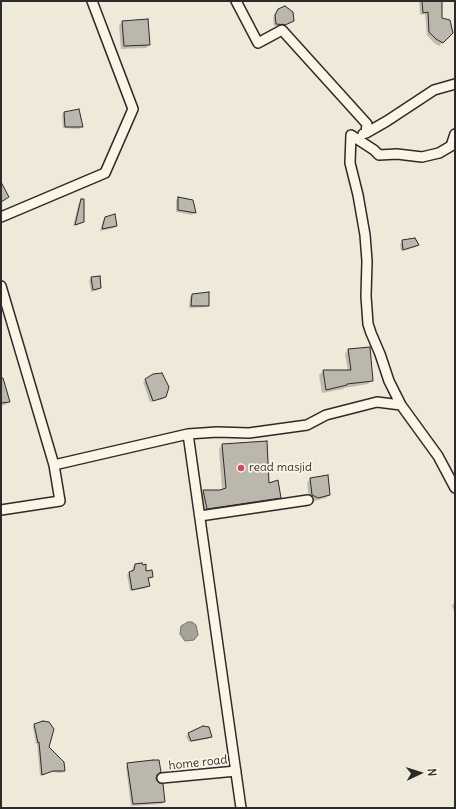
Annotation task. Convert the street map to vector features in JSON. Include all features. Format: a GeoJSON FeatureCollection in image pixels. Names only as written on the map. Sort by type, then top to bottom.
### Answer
{"type":"FeatureCollection","features":[{"type":"Feature","properties":{"kind":"street"},"geometry":{"type":"LineString","coordinates":[[1,217],[105,173],[133,109],[92,1]]}},
{"type":"Feature","properties":{"kind":"street"},"geometry":{"type":"LineString","coordinates":[[236,1],[258,43],[282,30],[367,124],[366,133]]}},
{"type":"Feature","properties":{"kind":"street"},"geometry":{"type":"LineString","coordinates":[[351,135],[366,133],[434,90],[455,84]]}},
{"type":"Feature","properties":{"kind":"street"},"geometry":{"type":"LineString","coordinates":[[351,135],[379,155],[397,154],[422,158],[451,146],[455,134]]}},
{"type":"Feature","properties":{"kind":"street"},"geometry":{"type":"LineString","coordinates":[[351,135],[350,163],[358,195],[365,235],[368,324],[389,381],[401,405],[438,456],[455,488]]}},
{"type":"Feature","properties":{"kind":"street"},"geometry":{"type":"LineString","coordinates":[[1,286],[54,464],[60,501],[1,510]]}},
{"type":"Feature","properties":{"kind":"street"},"geometry":{"type":"LineString","coordinates":[[54,464],[188,434],[217,432],[249,433],[307,425],[326,415],[377,402],[401,405]]}},
{"type":"Feature","properties":{"kind":"street"},"geometry":{"type":"LineString","coordinates":[[188,434],[241,808]]}},
{"type":"Feature","properties":{"kind":"street"},"geometry":{"type":"LineString","coordinates":[[200,516],[308,500]]}},
{"type":"Feature","properties":{"kind":"street","name":"home road"},"geometry":{"type":"LineString","coordinates":[[162,778],[236,771]]}},
{"type":"Feature","properties":{"kind":"shaded area"},"geometry":{"type":"Polygon","coordinates":[[[188,622],[192,622],[196,625],[198,635],[194,640],[185,641],[180,634],[181,626],[188,622]]]}},
{"type":"Feature","properties":{"kind":"building"},"geometry":{"type":"Polygon","coordinates":[[[422,1],[442,1],[442,18],[450,20],[453,33],[443,43],[429,32],[428,12],[423,13],[422,1]]]}},
{"type":"Feature","properties":{"kind":"building"},"geometry":{"type":"Polygon","coordinates":[[[285,6],[293,12],[294,21],[285,25],[276,24],[275,15],[278,9],[285,6]]]}},
{"type":"Feature","properties":{"kind":"building"},"geometry":{"type":"Polygon","coordinates":[[[148,19],[150,45],[124,46],[122,21],[148,19]]]}},
{"type":"Feature","properties":{"kind":"building"},"geometry":{"type":"Polygon","coordinates":[[[79,109],[83,127],[65,127],[64,112],[79,109]]]}},
{"type":"Feature","properties":{"kind":"building"},"geometry":{"type":"Polygon","coordinates":[[[1,182],[9,197],[1,202],[1,182]]]}},
{"type":"Feature","properties":{"kind":"building"},"geometry":{"type":"Polygon","coordinates":[[[178,197],[193,200],[196,213],[178,210],[178,197]]]}},
{"type":"Feature","properties":{"kind":"building"},"geometry":{"type":"Polygon","coordinates":[[[81,199],[84,199],[84,222],[75,225],[81,199]]]}},
{"type":"Feature","properties":{"kind":"building"},"geometry":{"type":"Polygon","coordinates":[[[115,214],[117,226],[102,229],[105,217],[115,214]]]}},
{"type":"Feature","properties":{"kind":"building"},"geometry":{"type":"Polygon","coordinates":[[[415,238],[419,245],[403,250],[402,240],[415,238]]]}},
{"type":"Feature","properties":{"kind":"building"},"geometry":{"type":"Polygon","coordinates":[[[100,276],[101,288],[93,290],[91,277],[100,276]]]}},
{"type":"Feature","properties":{"kind":"building"},"geometry":{"type":"Polygon","coordinates":[[[209,292],[209,306],[191,306],[192,294],[209,292]]]}},
{"type":"Feature","properties":{"kind":"building"},"geometry":{"type":"Polygon","coordinates":[[[370,347],[373,381],[347,384],[326,390],[323,370],[351,370],[348,349],[370,347]]]}},
{"type":"Feature","properties":{"kind":"building"},"geometry":{"type":"Polygon","coordinates":[[[162,373],[169,387],[166,397],[153,401],[145,379],[153,374],[162,373]]]}},
{"type":"Feature","properties":{"kind":"building"},"geometry":{"type":"Polygon","coordinates":[[[1,378],[3,378],[10,402],[1,403],[1,378]]]}},
{"type":"Feature","properties":{"kind":"building"},"geometry":{"type":"Polygon","coordinates":[[[267,441],[269,483],[278,480],[281,498],[207,509],[203,490],[220,490],[226,488],[222,444],[267,441]]]}},
{"type":"Feature","properties":{"kind":"building"},"geometry":{"type":"Polygon","coordinates":[[[328,475],[330,495],[318,498],[312,495],[310,478],[328,475]]]}},
{"type":"Feature","properties":{"kind":"building"},"geometry":{"type":"Polygon","coordinates":[[[142,563],[143,565],[146,564],[146,571],[152,570],[153,577],[148,578],[150,586],[132,590],[129,572],[134,570],[135,564],[142,563]]]}},
{"type":"Feature","properties":{"kind":"building"},"geometry":{"type":"Polygon","coordinates":[[[43,721],[49,722],[54,729],[49,747],[64,762],[65,771],[53,771],[42,775],[39,742],[38,743],[34,724],[43,721]]]}},
{"type":"Feature","properties":{"kind":"building"},"geometry":{"type":"Polygon","coordinates":[[[203,726],[209,727],[212,737],[191,741],[188,733],[203,726]]]}},
{"type":"Feature","properties":{"kind":"building"},"geometry":{"type":"Polygon","coordinates":[[[159,760],[161,772],[157,775],[156,779],[159,783],[163,784],[165,802],[133,804],[127,763],[159,760]]]}},
{"type":"Feature","properties":{"kind":"place","name":"read masjid"},"geometry":{"type":"Point","coordinates":[241,468]}}]}
